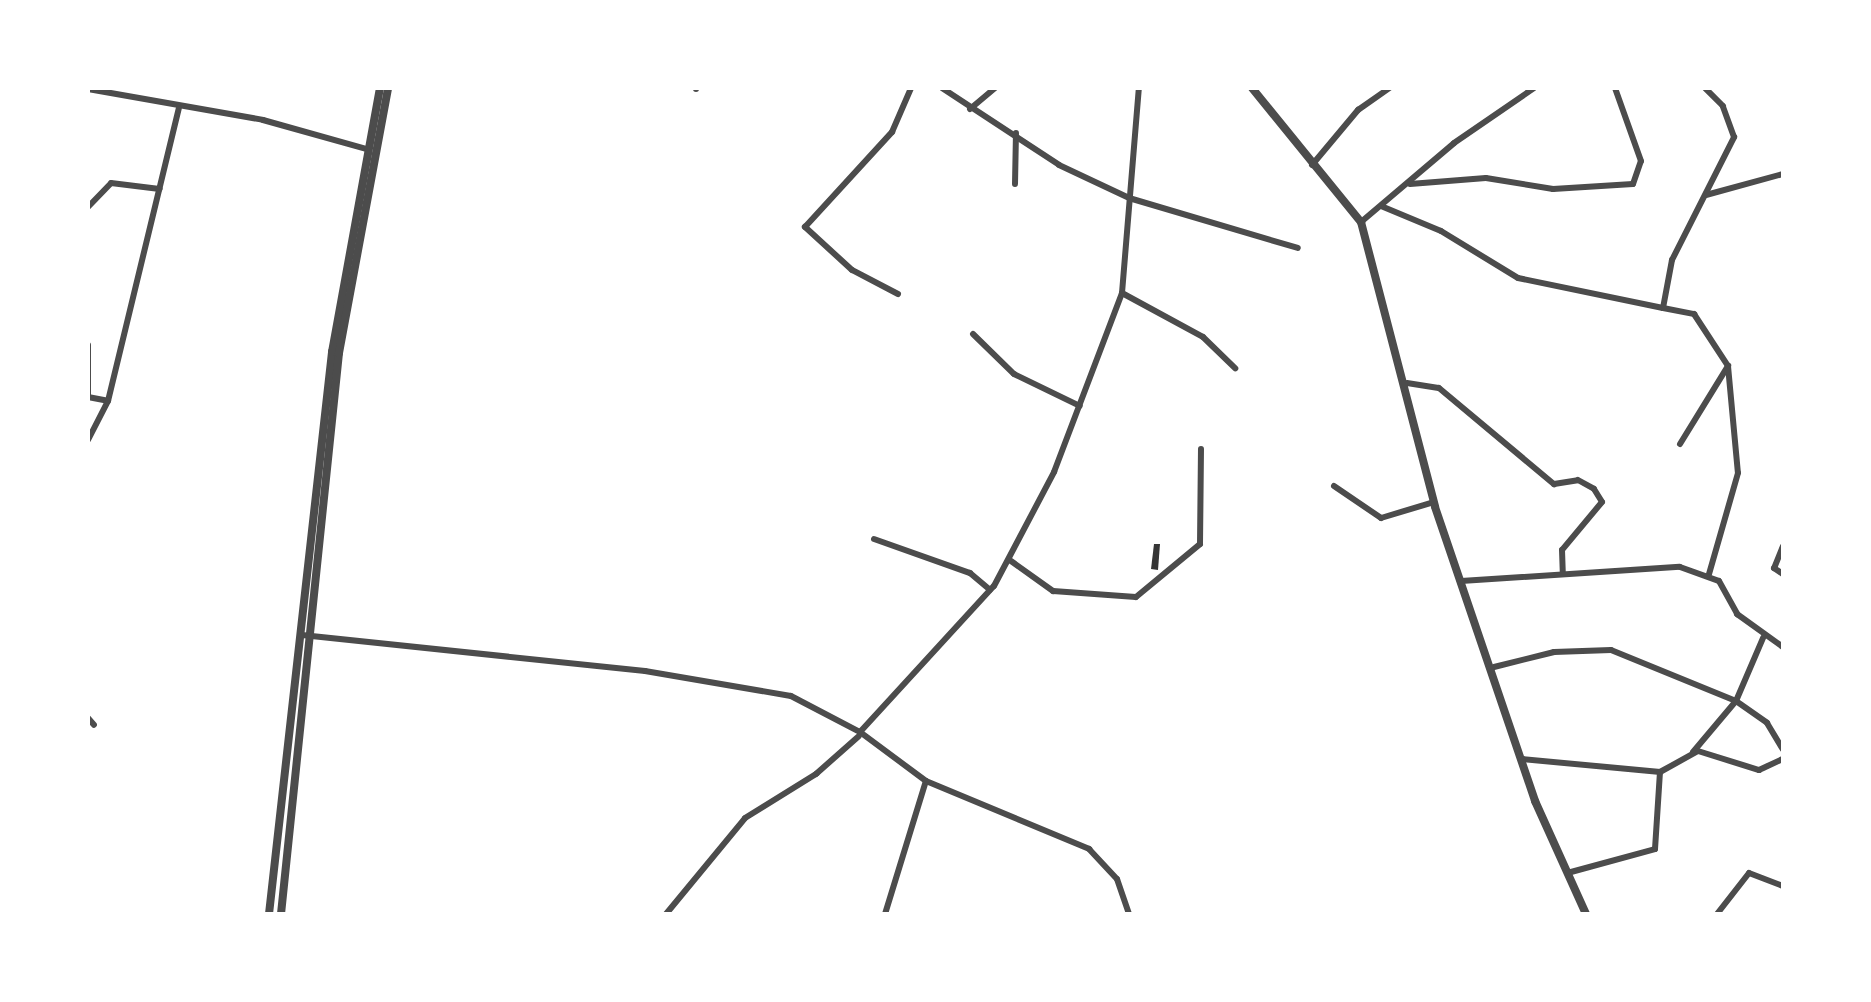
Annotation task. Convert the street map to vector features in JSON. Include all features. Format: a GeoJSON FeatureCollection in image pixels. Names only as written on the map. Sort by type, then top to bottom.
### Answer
{"type":"FeatureCollection","features":[{"type":"Feature","properties":{"kind":"street"},"geometry":{"type":"LineString","coordinates":[[269,914],[332,352],[366,149],[380,88]]}},
{"type":"Feature","properties":{"kind":"street"},"geometry":{"type":"LineString","coordinates":[[281,914],[314,637],[339,353],[388,88]]}},
{"type":"Feature","properties":{"kind":"street"},"geometry":{"type":"LineString","coordinates":[[898,294],[852,270],[805,227],[892,132],[911,88]]}},
{"type":"Feature","properties":{"kind":"street"},"geometry":{"type":"LineString","coordinates":[[942,88],[969,109],[1016,133],[1059,165],[1129,198],[1298,248]]}},
{"type":"Feature","properties":{"kind":"street"},"geometry":{"type":"LineString","coordinates":[[969,109],[995,88]]}},
{"type":"Feature","properties":{"kind":"street"},"geometry":{"type":"LineString","coordinates":[[666,914],[745,818],[816,774],[860,734],[990,590],[1011,561],[1080,406],[1122,293],[1139,88]]}},
{"type":"Feature","properties":{"kind":"street"},"geometry":{"type":"LineString","coordinates":[[1252,88],[1361,222],[1407,383],[1434,502],[1494,667],[1522,759],[1586,914]]}},
{"type":"Feature","properties":{"kind":"street"},"geometry":{"type":"LineString","coordinates":[[1312,165],[1358,110],[1389,88]]}},
{"type":"Feature","properties":{"kind":"street"},"geometry":{"type":"LineString","coordinates":[[1361,222],[1534,88]]}},
{"type":"Feature","properties":{"kind":"street"},"geometry":{"type":"LineString","coordinates":[[1410,184],[1486,178],[1553,189],[1633,184],[1641,161],[1615,88]]}},
{"type":"Feature","properties":{"kind":"street"},"geometry":{"type":"LineString","coordinates":[[1663,308],[1672,260],[1735,127],[1705,88]]}},
{"type":"Feature","properties":{"kind":"street"},"geometry":{"type":"LineString","coordinates":[[88,89],[179,108],[263,120],[366,149]]}},
{"type":"Feature","properties":{"kind":"street"},"geometry":{"type":"LineString","coordinates":[[88,440],[108,401],[179,108]]}},
{"type":"Feature","properties":{"kind":"street"},"geometry":{"type":"LineString","coordinates":[[1015,184],[1016,133]]}},
{"type":"Feature","properties":{"kind":"street"},"geometry":{"type":"LineString","coordinates":[[1705,195],[1783,174]]}},
{"type":"Feature","properties":{"kind":"street"},"geometry":{"type":"LineString","coordinates":[[88,207],[111,183],[160,189]]}},
{"type":"Feature","properties":{"kind":"street"},"geometry":{"type":"LineString","coordinates":[[1381,206],[1441,231],[1518,278],[1694,314],[1728,366],[1738,473],[1709,574]]}},
{"type":"Feature","properties":{"kind":"street"},"geometry":{"type":"LineString","coordinates":[[1122,293],[1203,337],[1235,368]]}},
{"type":"Feature","properties":{"kind":"street"},"geometry":{"type":"LineString","coordinates":[[973,334],[1014,374],[1080,406]]}},
{"type":"Feature","properties":{"kind":"street"},"geometry":{"type":"LineString","coordinates":[[88,345],[88,396],[108,401]]}},
{"type":"Feature","properties":{"kind":"street"},"geometry":{"type":"LineString","coordinates":[[1680,444],[1728,366]]}},
{"type":"Feature","properties":{"kind":"street"},"geometry":{"type":"LineString","coordinates":[[1407,383],[1439,388],[1554,484],[1578,480],[1594,489],[1602,502],[1562,550],[1563,574]]}},
{"type":"Feature","properties":{"kind":"street"},"geometry":{"type":"LineString","coordinates":[[1011,561],[1053,591],[1136,597],[1200,544],[1201,449]]}},
{"type":"Feature","properties":{"kind":"street"},"geometry":{"type":"LineString","coordinates":[[1334,486],[1381,518],[1434,502]]}},
{"type":"Feature","properties":{"kind":"street"},"geometry":{"type":"LineString","coordinates":[[874,539],[970,573],[990,590]]}},
{"type":"Feature","properties":{"kind":"street"},"geometry":{"type":"LineString","coordinates":[[1783,546],[1774,568],[1783,574]]}},
{"type":"Feature","properties":{"kind":"street"},"geometry":{"type":"LineString","coordinates":[[1461,581],[1680,567],[1709,574],[1763,638],[1783,647]]}},
{"type":"Feature","properties":{"kind":"street"},"geometry":{"type":"LineString","coordinates":[[302,635],[645,671],[791,696],[860,734],[926,781],[1089,849],[1117,879],[1129,914]]}},
{"type":"Feature","properties":{"kind":"street"},"geometry":{"type":"LineString","coordinates":[[1685,761],[1736,701],[1763,638]]}},
{"type":"Feature","properties":{"kind":"street"},"geometry":{"type":"LineString","coordinates":[[1494,667],[1554,652],[1611,650],[1736,701],[1767,723],[1783,750]]}},
{"type":"Feature","properties":{"kind":"street"},"geometry":{"type":"LineString","coordinates":[[88,718],[94,725]]}},
{"type":"Feature","properties":{"kind":"street"},"geometry":{"type":"LineString","coordinates":[[1522,759],[1660,772],[1685,761],[1698,751],[1759,770],[1783,759]]}},
{"type":"Feature","properties":{"kind":"street"},"geometry":{"type":"LineString","coordinates":[[1571,872],[1655,849],[1660,772]]}},
{"type":"Feature","properties":{"kind":"street"},"geometry":{"type":"LineString","coordinates":[[885,914],[926,781]]}},
{"type":"Feature","properties":{"kind":"street"},"geometry":{"type":"LineString","coordinates":[[1717,914],[1749,873],[1783,886]]}},
{"type":"Feature","properties":{"kind":"building"},"geometry":{"type":"Polygon","coordinates":[[[1154,544],[1160,544],[1158,570],[1151,569],[1154,544]]]}}]}
